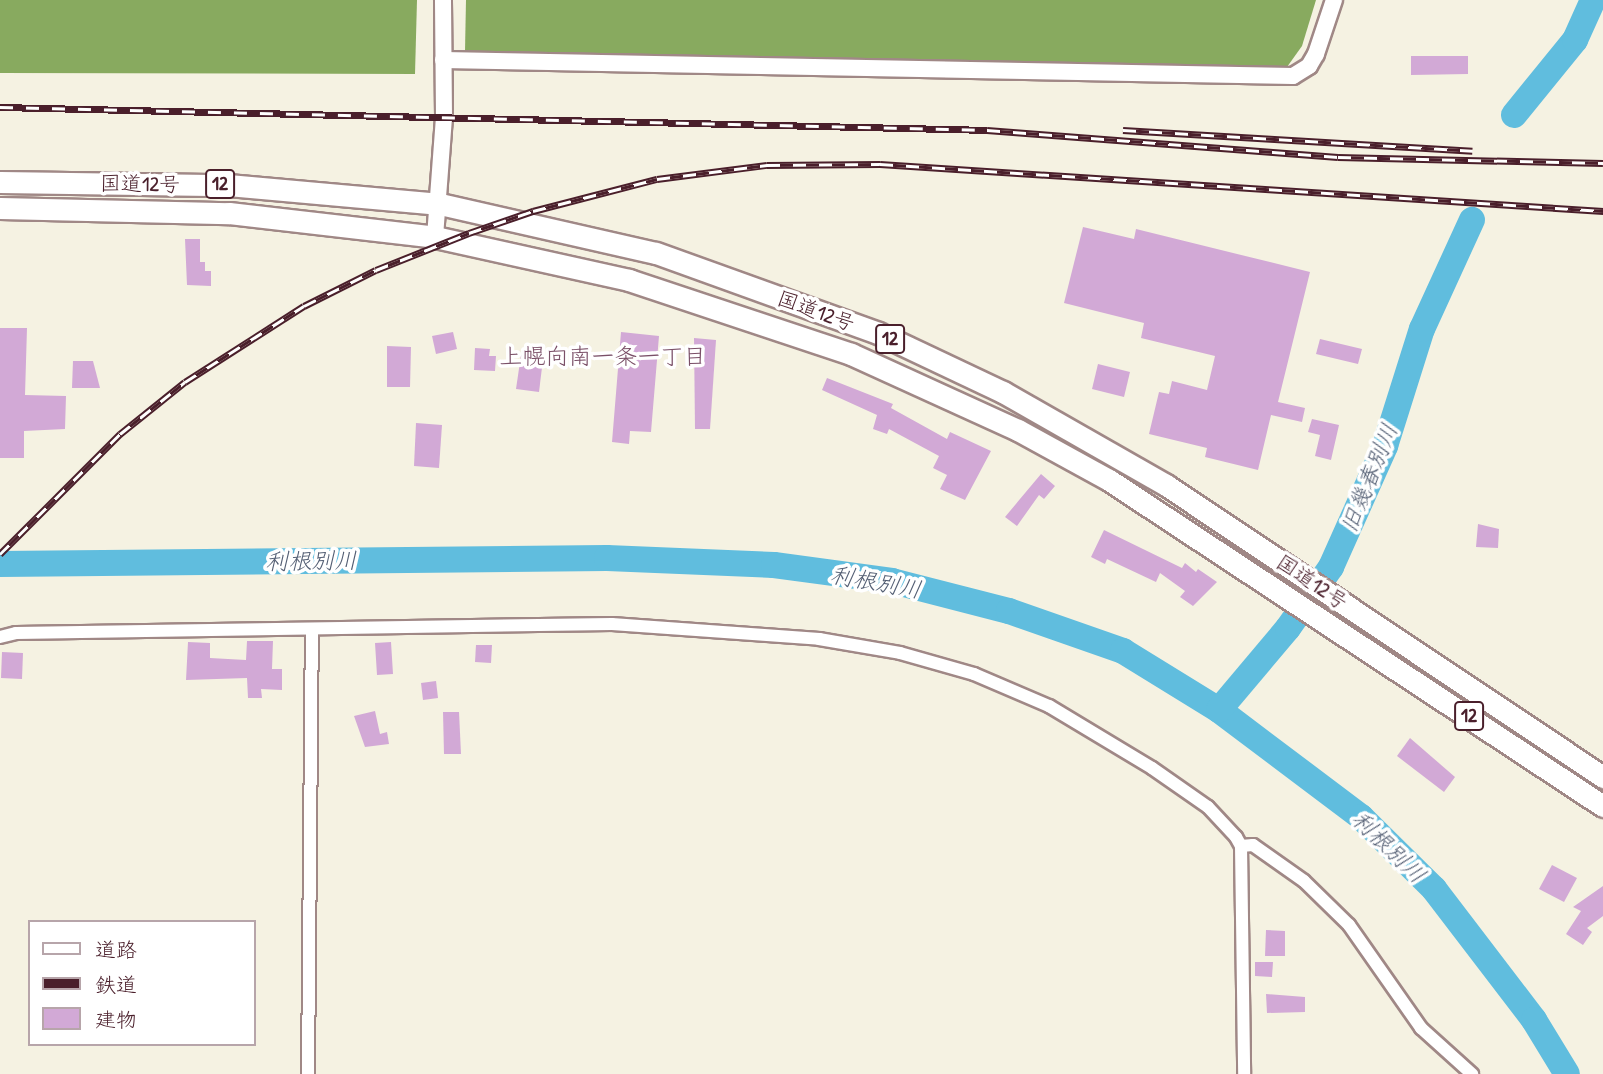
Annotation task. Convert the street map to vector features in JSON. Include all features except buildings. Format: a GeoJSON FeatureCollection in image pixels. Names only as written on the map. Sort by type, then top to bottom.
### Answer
{"type":"FeatureCollection","features":[{"type":"Feature","properties":{"kind":"highway","name":"国道12号"},"geometry":{"type":"LineString","coordinates":[[0,182],[228,185],[440,204],[656,253],[878,333],[1003,391],[1092,441],[1298,573],[1603,777]]}},
{"type":"Feature","properties":{"kind":"highway","name":"国道12号"},"geometry":{"type":"LineString","coordinates":[[0,208],[229,213],[435,237],[629,280],[723,309],[934,389],[1109,480],[1335,626],[1603,806]]}},
{"type":"Feature","properties":{"kind":"street"},"geometry":{"type":"LineString","coordinates":[[435,237],[440,204],[443,0]]}},
{"type":"Feature","properties":{"kind":"street"},"geometry":{"type":"LineString","coordinates":[[443,60],[1293,76],[1309,66],[1316,54],[1334,0]]}},
{"type":"Feature","properties":{"kind":"street"},"geometry":{"type":"LineString","coordinates":[[0,637],[16,633],[612,624],[819,639],[901,653],[974,674],[1049,706],[1208,807],[1241,845],[1244,1074]]}},
{"type":"Feature","properties":{"kind":"street"},"geometry":{"type":"LineString","coordinates":[[308,1074],[312,629]]}},
{"type":"Feature","properties":{"kind":"street"},"geometry":{"type":"LineString","coordinates":[[1241,845],[1253,845],[1304,881],[1349,925],[1421,1028],[1472,1074]]}},
{"type":"Feature","properties":{"kind":"green space"},"geometry":{"type":"Polygon","coordinates":[[[0,0],[417,0],[415,74],[0,73],[0,0]]]}},
{"type":"Feature","properties":{"kind":"green space"},"geometry":{"type":"Polygon","coordinates":[[[466,0],[1316,0],[1302,46],[1287,67],[465,51],[466,0]]]}},
{"type":"Feature","properties":{"kind":"waterway","name":"旧幾春別川"},"geometry":{"type":"LineString","coordinates":[[1514,115],[1575,40],[1593,0]]}},
{"type":"Feature","properties":{"kind":"waterway","name":"旧幾春別川"},"geometry":{"type":"LineString","coordinates":[[1219,710],[1288,628],[1331,567],[1385,446],[1422,329],[1472,220]]}},
{"type":"Feature","properties":{"kind":"waterway","name":"利根別川"},"geometry":{"type":"LineString","coordinates":[[0,564],[607,558],[774,565],[892,581],[1009,611],[1123,651],[1219,710],[1361,817],[1434,889],[1534,1020],[1567,1074]]}},
{"type":"Feature","properties":{"kind":"railway"},"geometry":{"type":"LineString","coordinates":[[0,107],[987,130],[1338,157],[1603,163]]}},
{"type":"Feature","properties":{"kind":"railway"},"geometry":{"type":"LineString","coordinates":[[1123,130],[1472,151]]}},
{"type":"Feature","properties":{"kind":"railway"},"geometry":{"type":"LineString","coordinates":[[0,554],[120,434],[185,382],[304,306],[376,270],[469,233],[533,211],[657,179],[767,165],[880,164],[1603,211]]}},
{"type":"Feature","properties":{"kind":"district","name":"上幌向南一条一丁目"},"geometry":{"type":"Point","coordinates":[603,356]}}]}
